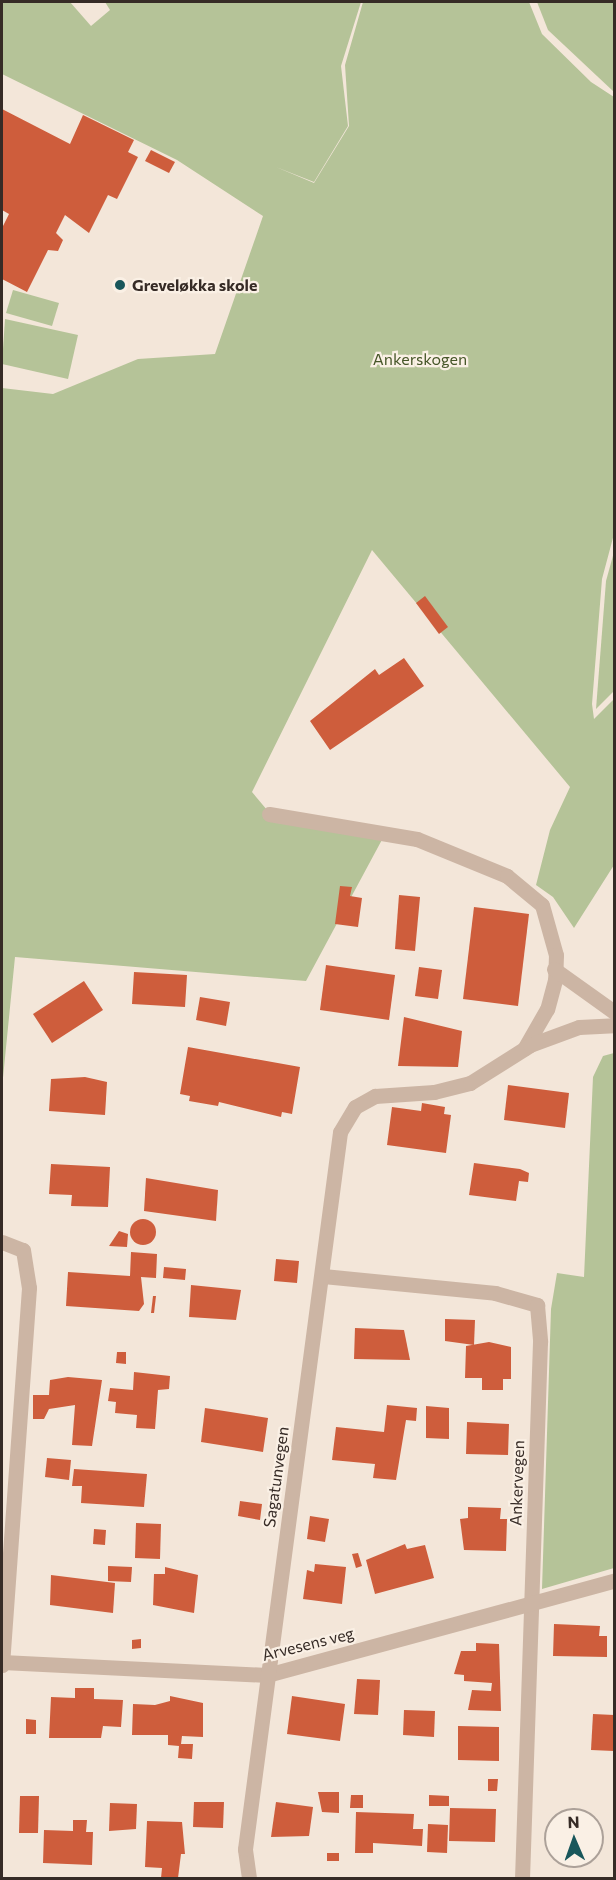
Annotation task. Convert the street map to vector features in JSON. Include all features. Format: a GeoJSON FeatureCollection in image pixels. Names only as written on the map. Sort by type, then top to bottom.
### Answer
{"type":"FeatureCollection","features":[{"type":"Feature","properties":{"kind":"street"},"geometry":{"type":"LineString","coordinates":[[269,814],[417,839],[507,876],[542,905],[556,955],[555,969],[547,1010],[524,1049]]}},
{"type":"Feature","properties":{"kind":"street"},"geometry":{"type":"LineString","coordinates":[[555,969],[615,1012]]}},
{"type":"Feature","properties":{"kind":"street"},"geometry":{"type":"LineString","coordinates":[[524,1049],[579,1027],[615,1025]]}},
{"type":"Feature","properties":{"kind":"street","name":"Sagatunvegen"},"geometry":{"type":"LineString","coordinates":[[249,1878],[245,1849],[340,1132],[355,1107],[375,1096],[434,1092],[470,1083],[524,1049]]}},
{"type":"Feature","properties":{"kind":"street"},"geometry":{"type":"LineString","coordinates":[[2,1242],[23,1250],[28,1262],[18,1489],[2,1663]]}},
{"type":"Feature","properties":{"kind":"street","name":"Ankervegen"},"geometry":{"type":"LineString","coordinates":[[322,1276],[495,1293],[537,1305],[540,1342],[522,1878]]}},
{"type":"Feature","properties":{"kind":"street","name":"Arvesens veg"},"geometry":{"type":"LineString","coordinates":[[2,1663],[267,1675],[615,1581]]}},
{"type":"Feature","properties":{"kind":"green space","name":"Ankerskogen"},"geometry":{"type":"Polygon","coordinates":[[[2,2],[70,2],[91,26],[110,10],[105,2],[361,2],[341,66],[348,126],[314,182],[276,167],[314,183],[349,126],[345,65],[363,2],[529,2],[542,34],[591,82],[614,97],[614,534],[602,579],[592,704],[594,719],[614,699],[614,865],[574,928],[553,897],[536,885],[550,830],[570,787],[372,550],[252,792],[278,823],[384,836],[306,981],[15,957],[2,1088],[2,388],[53,394],[138,359],[215,354],[263,216],[177,160],[2,74],[2,2]]]}},
{"type":"Feature","properties":{"kind":"green space"},"geometry":{"type":"Polygon","coordinates":[[[537,2],[614,2],[614,92],[548,30],[537,2]]]}},
{"type":"Feature","properties":{"kind":"green space"},"geometry":{"type":"Polygon","coordinates":[[[13,290],[59,303],[52,326],[6,313],[13,290]]]}},
{"type":"Feature","properties":{"kind":"green space"},"geometry":{"type":"Polygon","coordinates":[[[5,319],[78,335],[68,379],[2,364],[5,319]]]}},
{"type":"Feature","properties":{"kind":"green space"},"geometry":{"type":"Polygon","coordinates":[[[614,552],[614,691],[596,709],[606,581],[614,552]]]}},
{"type":"Feature","properties":{"kind":"green space"},"geometry":{"type":"Polygon","coordinates":[[[614,1053],[614,1568],[542,1589],[551,1309],[557,1273],[584,1277],[593,1077],[603,1056],[614,1053]]]}},
{"type":"Feature","properties":{"kind":"building"},"geometry":{"type":"Polygon","coordinates":[[[2,109],[70,144],[83,115],[134,140],[128,152],[138,157],[117,199],[108,195],[89,233],[65,215],[56,233],[63,240],[58,251],[48,250],[27,292],[2,279],[2,228],[9,214],[2,210],[2,109]]]}},
{"type":"Feature","properties":{"kind":"building"},"geometry":{"type":"Polygon","coordinates":[[[151,150],[175,162],[169,173],[145,161],[151,150]]]}},
{"type":"Feature","properties":{"kind":"building"},"geometry":{"type":"Polygon","coordinates":[[[425,596],[448,627],[439,634],[416,603],[425,596]]]}},
{"type":"Feature","properties":{"kind":"building"},"geometry":{"type":"Polygon","coordinates":[[[404,658],[424,686],[330,750],[310,721],[375,669],[379,675],[404,658]]]}},
{"type":"Feature","properties":{"kind":"building"},"geometry":{"type":"Polygon","coordinates":[[[340,886],[352,887],[350,896],[362,898],[358,927],[335,924],[340,886]]]}},
{"type":"Feature","properties":{"kind":"building"},"geometry":{"type":"Polygon","coordinates":[[[399,895],[420,897],[415,951],[395,949],[399,895]]]}},
{"type":"Feature","properties":{"kind":"building"},"geometry":{"type":"Polygon","coordinates":[[[474,907],[529,914],[518,1006],[463,999],[474,907]]]}},
{"type":"Feature","properties":{"kind":"building"},"geometry":{"type":"Polygon","coordinates":[[[326,965],[395,975],[389,1020],[320,1010],[326,965]]]}},
{"type":"Feature","properties":{"kind":"building"},"geometry":{"type":"Polygon","coordinates":[[[419,967],[442,970],[438,999],[415,996],[419,967]]]}},
{"type":"Feature","properties":{"kind":"building"},"geometry":{"type":"Polygon","coordinates":[[[134,972],[187,975],[185,1007],[132,1004],[134,972]]]}},
{"type":"Feature","properties":{"kind":"building"},"geometry":{"type":"Polygon","coordinates":[[[84,981],[103,1010],[52,1043],[33,1014],[84,981]]]}},
{"type":"Feature","properties":{"kind":"building"},"geometry":{"type":"Polygon","coordinates":[[[200,997],[230,1002],[226,1026],[196,1020],[200,997]]]}},
{"type":"Feature","properties":{"kind":"building"},"geometry":{"type":"Polygon","coordinates":[[[404,1017],[462,1031],[458,1067],[398,1066],[404,1017]]]}},
{"type":"Feature","properties":{"kind":"building"},"geometry":{"type":"Polygon","coordinates":[[[188,1047],[300,1067],[292,1114],[282,1112],[281,1117],[219,1102],[218,1106],[189,1101],[190,1096],[180,1094],[188,1047]]]}},
{"type":"Feature","properties":{"kind":"building"},"geometry":{"type":"Polygon","coordinates":[[[85,1077],[107,1082],[105,1115],[49,1111],[51,1079],[85,1077]]]}},
{"type":"Feature","properties":{"kind":"building"},"geometry":{"type":"Polygon","coordinates":[[[508,1085],[569,1093],[565,1128],[504,1120],[508,1085]]]}},
{"type":"Feature","properties":{"kind":"building"},"geometry":{"type":"Polygon","coordinates":[[[422,1103],[445,1107],[444,1114],[451,1115],[446,1153],[387,1145],[392,1107],[421,1111],[422,1103]]]}},
{"type":"Feature","properties":{"kind":"building"},"geometry":{"type":"Polygon","coordinates":[[[474,1163],[520,1169],[529,1173],[528,1182],[519,1181],[516,1201],[469,1195],[474,1163]]]}},
{"type":"Feature","properties":{"kind":"building"},"geometry":{"type":"Polygon","coordinates":[[[51,1164],[110,1167],[108,1207],[71,1206],[72,1195],[49,1194],[51,1164]]]}},
{"type":"Feature","properties":{"kind":"building"},"geometry":{"type":"Polygon","coordinates":[[[146,1178],[218,1190],[216,1221],[144,1211],[146,1178]]]}},
{"type":"Feature","properties":{"kind":"building"},"geometry":{"type":"Polygon","coordinates":[[[143,1219],[152,1223],[156,1232],[152,1241],[143,1245],[134,1241],[130,1232],[134,1223],[143,1219]]]}},
{"type":"Feature","properties":{"kind":"building"},"geometry":{"type":"Polygon","coordinates":[[[119,1231],[128,1234],[127,1247],[109,1246],[119,1231]]]}},
{"type":"Feature","properties":{"kind":"building"},"geometry":{"type":"Polygon","coordinates":[[[131,1252],[157,1254],[156,1278],[141,1277],[144,1304],[139,1311],[66,1306],[68,1272],[130,1276],[131,1252]]]}},
{"type":"Feature","properties":{"kind":"building"},"geometry":{"type":"Polygon","coordinates":[[[276,1259],[299,1261],[297,1283],[274,1281],[276,1259]]]}},
{"type":"Feature","properties":{"kind":"building"},"geometry":{"type":"Polygon","coordinates":[[[164,1267],[186,1269],[185,1280],[163,1278],[164,1267]]]}},
{"type":"Feature","properties":{"kind":"building"},"geometry":{"type":"Polygon","coordinates":[[[191,1285],[241,1290],[236,1320],[189,1317],[191,1285]]]}},
{"type":"Feature","properties":{"kind":"building"},"geometry":{"type":"Polygon","coordinates":[[[153,1296],[156,1296],[154,1313],[151,1313],[153,1296]]]}},
{"type":"Feature","properties":{"kind":"building"},"geometry":{"type":"Polygon","coordinates":[[[445,1319],[475,1320],[474,1345],[445,1341],[445,1319]]]}},
{"type":"Feature","properties":{"kind":"building"},"geometry":{"type":"Polygon","coordinates":[[[355,1328],[404,1330],[410,1360],[354,1359],[355,1328]]]}},
{"type":"Feature","properties":{"kind":"building"},"geometry":{"type":"Polygon","coordinates":[[[489,1342],[511,1347],[511,1379],[503,1379],[503,1390],[482,1390],[482,1378],[465,1378],[466,1346],[489,1342]]]}},
{"type":"Feature","properties":{"kind":"building"},"geometry":{"type":"Polygon","coordinates":[[[117,1352],[126,1352],[126,1364],[116,1363],[117,1352]]]}},
{"type":"Feature","properties":{"kind":"building"},"geometry":{"type":"Polygon","coordinates":[[[134,1372],[170,1376],[169,1389],[158,1390],[155,1429],[136,1428],[137,1415],[115,1413],[116,1402],[108,1401],[110,1388],[133,1390],[134,1372]]]}},
{"type":"Feature","properties":{"kind":"building"},"geometry":{"type":"Polygon","coordinates":[[[68,1377],[102,1380],[92,1446],[72,1445],[75,1405],[49,1409],[44,1419],[33,1419],[33,1395],[49,1395],[50,1380],[68,1377]]]}},
{"type":"Feature","properties":{"kind":"building"},"geometry":{"type":"Polygon","coordinates":[[[387,1405],[417,1408],[416,1421],[406,1420],[396,1480],[373,1478],[375,1464],[332,1460],[336,1427],[384,1432],[387,1405]]]}},
{"type":"Feature","properties":{"kind":"building"},"geometry":{"type":"Polygon","coordinates":[[[426,1406],[449,1408],[449,1439],[426,1438],[426,1406]]]}},
{"type":"Feature","properties":{"kind":"building"},"geometry":{"type":"Polygon","coordinates":[[[205,1408],[268,1418],[263,1452],[201,1442],[205,1408]]]}},
{"type":"Feature","properties":{"kind":"building"},"geometry":{"type":"Polygon","coordinates":[[[467,1422],[509,1424],[508,1455],[466,1454],[467,1422]]]}},
{"type":"Feature","properties":{"kind":"building"},"geometry":{"type":"Polygon","coordinates":[[[47,1458],[71,1460],[69,1480],[45,1477],[47,1458]]]}},
{"type":"Feature","properties":{"kind":"building"},"geometry":{"type":"Polygon","coordinates":[[[74,1469],[147,1474],[144,1507],[81,1503],[82,1486],[72,1486],[74,1469]]]}},
{"type":"Feature","properties":{"kind":"building"},"geometry":{"type":"Polygon","coordinates":[[[240,1501],[262,1504],[260,1520],[238,1516],[240,1501]]]}},
{"type":"Feature","properties":{"kind":"building"},"geometry":{"type":"Polygon","coordinates":[[[468,1507],[501,1508],[500,1519],[507,1519],[506,1551],[464,1550],[460,1519],[468,1518],[468,1507]]]}},
{"type":"Feature","properties":{"kind":"building"},"geometry":{"type":"Polygon","coordinates":[[[310,1516],[329,1519],[325,1542],[307,1539],[310,1516]]]}},
{"type":"Feature","properties":{"kind":"building"},"geometry":{"type":"Polygon","coordinates":[[[136,1523],[161,1524],[160,1559],[135,1558],[136,1523]]]}},
{"type":"Feature","properties":{"kind":"building"},"geometry":{"type":"Polygon","coordinates":[[[94,1529],[106,1530],[105,1545],[93,1544],[94,1529]]]}},
{"type":"Feature","properties":{"kind":"building"},"geometry":{"type":"Polygon","coordinates":[[[405,1544],[407,1549],[425,1545],[434,1578],[375,1594],[366,1560],[405,1544]]]}},
{"type":"Feature","properties":{"kind":"building"},"geometry":{"type":"Polygon","coordinates":[[[358,1553],[362,1566],[356,1568],[352,1554],[358,1553]]]}},
{"type":"Feature","properties":{"kind":"building"},"geometry":{"type":"Polygon","coordinates":[[[315,1564],[346,1567],[342,1604],[303,1599],[307,1570],[314,1572],[315,1564]]]}},
{"type":"Feature","properties":{"kind":"building"},"geometry":{"type":"Polygon","coordinates":[[[108,1566],[132,1567],[131,1582],[108,1581],[108,1566]]]}},
{"type":"Feature","properties":{"kind":"building"},"geometry":{"type":"Polygon","coordinates":[[[165,1567],[198,1575],[194,1613],[153,1605],[154,1574],[165,1574],[165,1567]]]}},
{"type":"Feature","properties":{"kind":"building"},"geometry":{"type":"Polygon","coordinates":[[[51,1575],[115,1583],[113,1613],[50,1605],[51,1575]]]}},
{"type":"Feature","properties":{"kind":"building"},"geometry":{"type":"Polygon","coordinates":[[[554,1624],[600,1626],[599,1636],[607,1636],[607,1657],[553,1656],[554,1624]]]}},
{"type":"Feature","properties":{"kind":"building"},"geometry":{"type":"Polygon","coordinates":[[[141,1639],[141,1648],[132,1649],[132,1640],[141,1639]]]}},
{"type":"Feature","properties":{"kind":"building"},"geometry":{"type":"Polygon","coordinates":[[[476,1643],[499,1644],[501,1711],[468,1710],[472,1690],[491,1691],[492,1683],[464,1681],[464,1675],[454,1674],[461,1651],[476,1651],[476,1643]]]}},
{"type":"Feature","properties":{"kind":"building"},"geometry":{"type":"Polygon","coordinates":[[[357,1679],[380,1680],[378,1715],[354,1714],[357,1679]]]}},
{"type":"Feature","properties":{"kind":"building"},"geometry":{"type":"Polygon","coordinates":[[[75,1688],[94,1688],[94,1699],[123,1700],[121,1727],[103,1726],[101,1738],[49,1738],[51,1697],[75,1698],[75,1688]]]}},
{"type":"Feature","properties":{"kind":"building"},"geometry":{"type":"Polygon","coordinates":[[[170,1696],[203,1703],[203,1737],[182,1736],[181,1744],[193,1744],[192,1759],[178,1758],[179,1746],[168,1745],[168,1735],[132,1735],[133,1704],[155,1705],[170,1701],[170,1696]]]}},
{"type":"Feature","properties":{"kind":"building"},"geometry":{"type":"Polygon","coordinates":[[[292,1696],[345,1704],[340,1741],[287,1734],[292,1696]]]}},
{"type":"Feature","properties":{"kind":"building"},"geometry":{"type":"Polygon","coordinates":[[[404,1710],[435,1711],[434,1737],[403,1735],[404,1710]]]}},
{"type":"Feature","properties":{"kind":"building"},"geometry":{"type":"Polygon","coordinates":[[[593,1714],[614,1715],[614,1751],[591,1750],[593,1714]]]}},
{"type":"Feature","properties":{"kind":"building"},"geometry":{"type":"Polygon","coordinates":[[[26,1719],[36,1720],[36,1734],[26,1734],[26,1719]]]}},
{"type":"Feature","properties":{"kind":"building"},"geometry":{"type":"Polygon","coordinates":[[[458,1726],[499,1727],[499,1761],[458,1760],[458,1726]]]}},
{"type":"Feature","properties":{"kind":"building"},"geometry":{"type":"Polygon","coordinates":[[[488,1779],[498,1779],[497,1791],[488,1791],[488,1779]]]}},
{"type":"Feature","properties":{"kind":"building"},"geometry":{"type":"Polygon","coordinates":[[[318,1792],[339,1792],[339,1813],[322,1812],[318,1792]]]}},
{"type":"Feature","properties":{"kind":"building"},"geometry":{"type":"Polygon","coordinates":[[[351,1795],[363,1795],[363,1808],[350,1808],[351,1795]]]}},
{"type":"Feature","properties":{"kind":"building"},"geometry":{"type":"Polygon","coordinates":[[[429,1795],[449,1796],[449,1806],[429,1806],[429,1795]]]}},
{"type":"Feature","properties":{"kind":"building"},"geometry":{"type":"Polygon","coordinates":[[[20,1796],[39,1796],[38,1833],[19,1833],[20,1796]]]}},
{"type":"Feature","properties":{"kind":"building"},"geometry":{"type":"Polygon","coordinates":[[[194,1802],[224,1802],[223,1828],[193,1827],[194,1802]]]}},
{"type":"Feature","properties":{"kind":"building"},"geometry":{"type":"Polygon","coordinates":[[[276,1802],[313,1807],[309,1836],[271,1837],[276,1802]]]}},
{"type":"Feature","properties":{"kind":"building"},"geometry":{"type":"Polygon","coordinates":[[[110,1803],[137,1804],[136,1829],[109,1831],[110,1803]]]}},
{"type":"Feature","properties":{"kind":"building"},"geometry":{"type":"Polygon","coordinates":[[[450,1808],[496,1809],[495,1842],[449,1841],[450,1808]]]}},
{"type":"Feature","properties":{"kind":"building"},"geometry":{"type":"Polygon","coordinates":[[[356,1812],[414,1814],[413,1829],[423,1829],[422,1846],[373,1843],[373,1853],[355,1853],[356,1812]]]}},
{"type":"Feature","properties":{"kind":"building"},"geometry":{"type":"Polygon","coordinates":[[[73,1820],[87,1820],[86,1832],[93,1832],[92,1865],[43,1863],[44,1830],[73,1831],[73,1820]]]}},
{"type":"Feature","properties":{"kind":"building"},"geometry":{"type":"Polygon","coordinates":[[[147,1821],[182,1822],[185,1854],[181,1854],[178,1878],[161,1878],[162,1868],[145,1867],[147,1821]]]}},
{"type":"Feature","properties":{"kind":"building"},"geometry":{"type":"Polygon","coordinates":[[[428,1824],[448,1825],[447,1853],[427,1852],[428,1824]]]}},
{"type":"Feature","properties":{"kind":"building"},"geometry":{"type":"Polygon","coordinates":[[[327,1853],[339,1853],[339,1861],[327,1861],[327,1853]]]}},
{"type":"Feature","properties":{"kind":"place","name":"Greveløkka skole"},"geometry":{"type":"Point","coordinates":[120,285]}}]}
